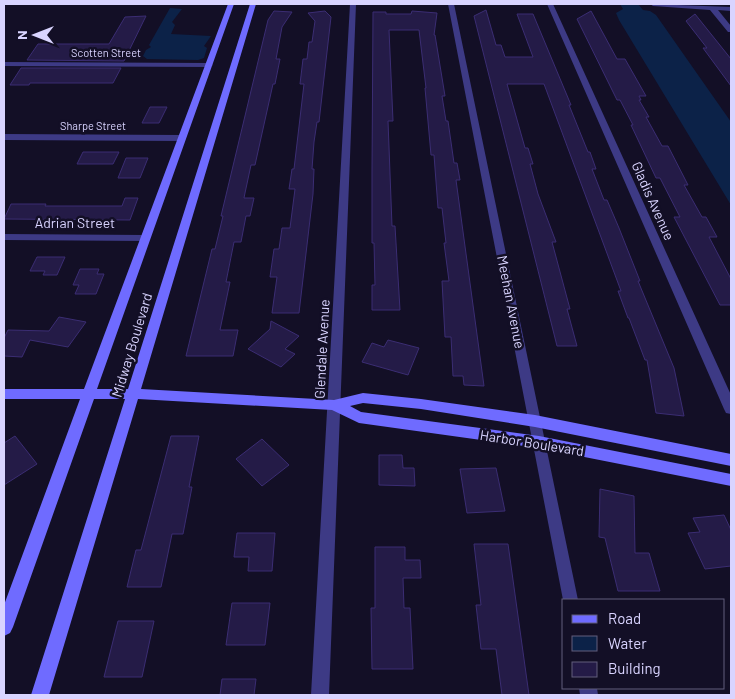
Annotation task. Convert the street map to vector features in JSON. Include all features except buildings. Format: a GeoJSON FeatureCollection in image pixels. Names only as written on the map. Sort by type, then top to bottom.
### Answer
{"type":"FeatureCollection","features":[{"type":"Feature","properties":{"kind":"street","name":"Midway Boulevard"},"geometry":{"type":"LineString","coordinates":[[4,627],[232,4]]}},
{"type":"Feature","properties":{"kind":"street","name":"Midway Boulevard"},"geometry":{"type":"LineString","coordinates":[[40,695],[254,4]]}},
{"type":"Feature","properties":{"kind":"street","name":"Glendale Avenue"},"geometry":{"type":"LineString","coordinates":[[320,695],[353,4]]}},
{"type":"Feature","properties":{"kind":"street","name":"Meehan Avenue"},"geometry":{"type":"LineString","coordinates":[[451,4],[570,599]]}},
{"type":"Feature","properties":{"kind":"street","name":"Gladis Avenue"},"geometry":{"type":"LineString","coordinates":[[550,4],[731,409]]}},
{"type":"Feature","properties":{"kind":"street"},"geometry":{"type":"LineString","coordinates":[[653,4],[731,9]]}},
{"type":"Feature","properties":{"kind":"street"},"geometry":{"type":"LineString","coordinates":[[712,8],[731,30]]}},
{"type":"Feature","properties":{"kind":"street","name":"Scotten Street"},"geometry":{"type":"LineString","coordinates":[[4,64],[209,65]]}},
{"type":"Feature","properties":{"kind":"street","name":"Sharpe Street"},"geometry":{"type":"LineString","coordinates":[[4,137],[182,138]]}},
{"type":"Feature","properties":{"kind":"street","name":"Adrian Street"},"geometry":{"type":"LineString","coordinates":[[4,238],[145,238]]}},
{"type":"Feature","properties":{"kind":"street","name":"Harbor Boulevard"},"geometry":{"type":"LineString","coordinates":[[4,394],[132,394],[334,405],[363,398],[421,404],[534,421],[731,460]]}},
{"type":"Feature","properties":{"kind":"street","name":"Harbor Boulevard"},"geometry":{"type":"LineString","coordinates":[[334,405],[360,417],[539,442],[731,480]]}},
{"type":"Feature","properties":{"kind":"water"},"geometry":{"type":"Polygon","coordinates":[[[620,4],[638,4],[643,10],[650,11],[656,15],[731,122],[731,205],[619,20],[616,13],[623,9],[620,4]]]}},
{"type":"Feature","properties":{"kind":"water"},"geometry":{"type":"Polygon","coordinates":[[[170,8],[182,9],[172,22],[175,25],[171,34],[211,36],[204,46],[207,48],[204,58],[198,60],[147,59],[143,56],[146,50],[151,47],[149,45],[170,8]]]}}]}
